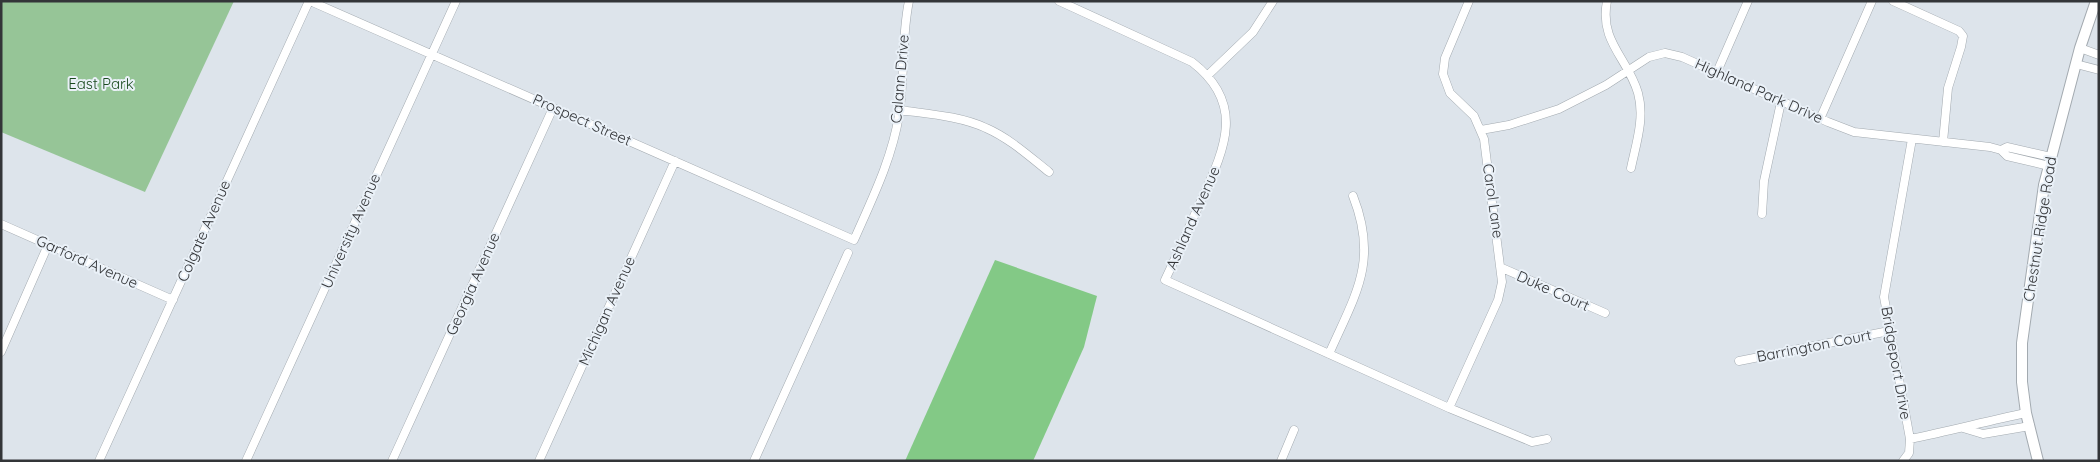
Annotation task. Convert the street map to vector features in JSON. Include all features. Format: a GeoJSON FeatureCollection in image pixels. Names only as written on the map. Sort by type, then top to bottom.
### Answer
{"type":"FeatureCollection","features":[{"type":"Feature","properties":{"kind":"street","name":"Prospect Street"},"geometry":{"type":"LineString","coordinates":[[309,1],[854,240]]}},
{"type":"Feature","properties":{"kind":"street","name":"Colgate Avenue"},"geometry":{"type":"LineString","coordinates":[[100,461],[309,1]]}},
{"type":"Feature","properties":{"kind":"street","name":"University Avenue"},"geometry":{"type":"LineString","coordinates":[[246,461],[456,1]]}},
{"type":"Feature","properties":{"kind":"street","name":"Calann Drive"},"geometry":{"type":"LineString","coordinates":[[854,240],[886,166],[900,110],[904,30],[909,1]]}},
{"type":"Feature","properties":{"kind":"street","name":"Ashland Avenue"},"geometry":{"type":"LineString","coordinates":[[1059,1],[1186,59],[1207,76],[1216,88],[1224,106],[1226,140],[1220,160],[1165,280],[1449,408],[1532,442],[1547,440]]}},
{"type":"Feature","properties":{"kind":"street"},"geometry":{"type":"LineString","coordinates":[[1207,76],[1242,44],[1274,1]]}},
{"type":"Feature","properties":{"kind":"street","name":"Carol Lane"},"geometry":{"type":"LineString","coordinates":[[1449,408],[1498,300],[1502,282],[1502,268],[1482,130],[1474,116],[1450,93],[1443,74],[1444,58],[1469,1]]}},
{"type":"Feature","properties":{"kind":"street"},"geometry":{"type":"LineString","coordinates":[[1607,1],[1606,19],[1610,42],[1638,93],[1641,114],[1631,168]]}},
{"type":"Feature","properties":{"kind":"street"},"geometry":{"type":"LineString","coordinates":[[1717,72],[1748,1]]}},
{"type":"Feature","properties":{"kind":"street"},"geometry":{"type":"LineString","coordinates":[[1820,119],[1872,1]]}},
{"type":"Feature","properties":{"kind":"street"},"geometry":{"type":"LineString","coordinates":[[1893,1],[1959,32],[1963,36],[1948,88],[1943,142]]}},
{"type":"Feature","properties":{"kind":"street","name":"Chestnut Ridge Road"},"geometry":{"type":"LineString","coordinates":[[2038,461],[2026,413],[2022,382],[2022,343],[2050,161],[2080,48],[2096,1]]}},
{"type":"Feature","properties":{"kind":"street"},"geometry":{"type":"LineString","coordinates":[[2080,48],[2099,55]]}},
{"type":"Feature","properties":{"kind":"street","name":"Highland Park Drive"},"geometry":{"type":"LineString","coordinates":[[1482,130],[1518,123],[1559,110],[1583,98],[1649,57],[1665,53],[1682,57],[1781,102],[1854,132],[2001,150],[2007,147],[2050,161]]}},
{"type":"Feature","properties":{"kind":"street"},"geometry":{"type":"LineString","coordinates":[[2076,64],[2099,70]]}},
{"type":"Feature","properties":{"kind":"street"},"geometry":{"type":"LineString","coordinates":[[1762,214],[1764,181],[1781,102]]}},
{"type":"Feature","properties":{"kind":"street","name":"Georgia Avenue"},"geometry":{"type":"LineString","coordinates":[[392,461],[553,108]]}},
{"type":"Feature","properties":{"kind":"street"},"geometry":{"type":"LineString","coordinates":[[900,110],[962,120],[987,128],[1004,138],[1049,172]]}},
{"type":"Feature","properties":{"kind":"street","name":"Bridgeport Drive"},"geometry":{"type":"LineString","coordinates":[[1912,139],[1886,284],[1885,311],[1910,439],[1963,428],[1972,423],[2026,413]]}},
{"type":"Feature","properties":{"kind":"street","name":"Michigan Avenue"},"geometry":{"type":"LineString","coordinates":[[539,461],[675,161]]}},
{"type":"Feature","properties":{"kind":"street"},"geometry":{"type":"LineString","coordinates":[[1329,354],[1355,297],[1364,268],[1364,237],[1361,217],[1353,196]]}},
{"type":"Feature","properties":{"kind":"street","name":"Garford Avenue"},"geometry":{"type":"LineString","coordinates":[[1,224],[173,300]]}},
{"type":"Feature","properties":{"kind":"street"},"geometry":{"type":"LineString","coordinates":[[1,352],[48,245]]}},
{"type":"Feature","properties":{"kind":"street"},"geometry":{"type":"LineString","coordinates":[[754,461],[848,253]]}},
{"type":"Feature","properties":{"kind":"street","name":"Duke Court"},"geometry":{"type":"LineString","coordinates":[[1502,268],[1604,314]]}},
{"type":"Feature","properties":{"kind":"street","name":"Barrington Court"},"geometry":{"type":"LineString","coordinates":[[1739,361],[1890,331]]}},
{"type":"Feature","properties":{"kind":"street"},"geometry":{"type":"LineString","coordinates":[[1963,428],[1984,434],[2030,426]]}},
{"type":"Feature","properties":{"kind":"street"},"geometry":{"type":"LineString","coordinates":[[1280,461],[1294,430]]}},
{"type":"Feature","properties":{"kind":"street"},"geometry":{"type":"LineString","coordinates":[[1903,461],[1909,453],[1910,439]]}},
{"type":"Feature","properties":{"kind":"green space","name":"East Park"},"geometry":{"type":"Polygon","coordinates":[[[1,1],[234,1],[145,192],[1,132],[1,1]]]}},
{"type":"Feature","properties":{"kind":"green space"},"geometry":{"type":"Polygon","coordinates":[[[995,260],[1097,296],[1084,347],[1033,461],[905,461],[995,260]]]}}]}
